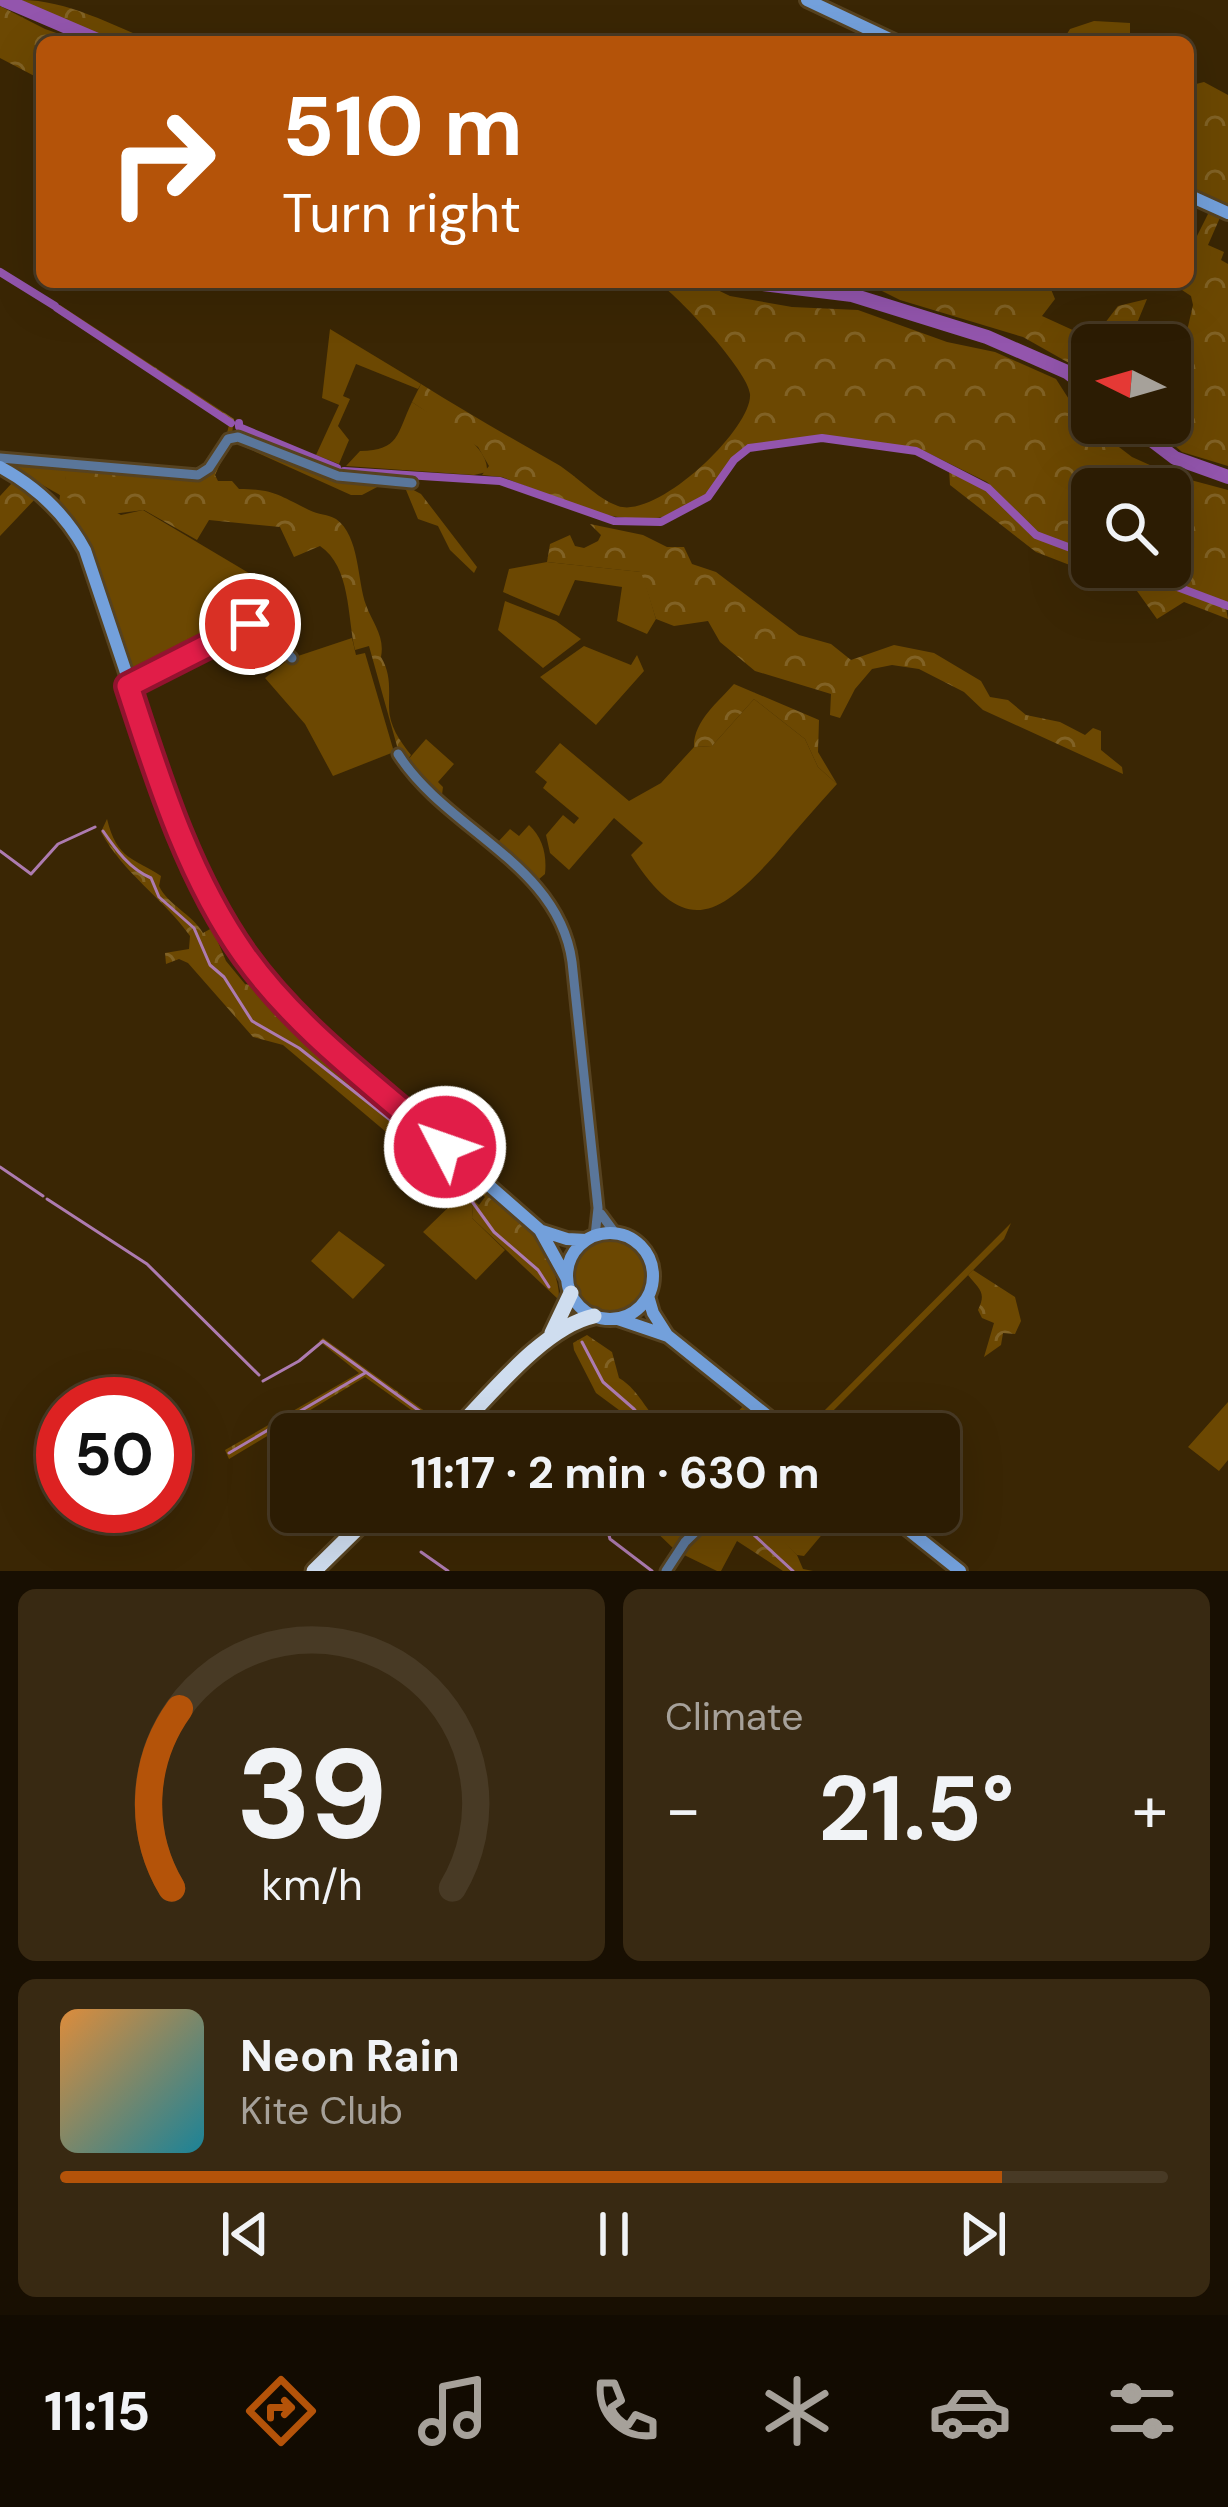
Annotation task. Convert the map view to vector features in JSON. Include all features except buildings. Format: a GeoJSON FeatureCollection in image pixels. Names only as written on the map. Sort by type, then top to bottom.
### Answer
{"type":"FeatureCollection","features":[{"type":"Feature","properties":{"kind":"highway"},"geometry":{"type":"LineString","coordinates":[[545,1342],[569,1286]]}},
{"type":"Feature","properties":{"kind":"highway"},"geometry":{"type":"LineString","coordinates":[[473,1413],[545,1342],[593,1316]]}},
{"type":"Feature","properties":{"kind":"highway"},"geometry":{"type":"LineString","coordinates":[[314,1571],[353,1533]]}},
{"type":"Feature","properties":{"kind":"main road"},"geometry":{"type":"LineString","coordinates":[[808,0],[883,36]]}},
{"type":"Feature","properties":{"kind":"main road"},"geometry":{"type":"LineString","coordinates":[[1194,198],[1228,213]]}},
{"type":"Feature","properties":{"kind":"main road"},"geometry":{"type":"LineString","coordinates":[[0,467],[42,494],[79,539],[93,568],[177,825],[217,910],[245,956],[314,1032],[540,1230],[569,1286],[593,1316],[617,1318],[668,1336]]}},
{"type":"Feature","properties":{"kind":"main road"},"geometry":{"type":"LineString","coordinates":[[540,1230],[567,1239],[615,1233],[631,1238],[649,1257],[653,1271],[648,1296],[638,1309],[617,1318]]}},
{"type":"Feature","properties":{"kind":"main road"},"geometry":{"type":"LineString","coordinates":[[569,1286],[571,1258],[591,1238]]}},
{"type":"Feature","properties":{"kind":"main road"},"geometry":{"type":"LineString","coordinates":[[648,1296],[668,1336],[764,1413]]}},
{"type":"Feature","properties":{"kind":"main road"},"geometry":{"type":"LineString","coordinates":[[912,1533],[959,1571]]}},
{"type":"Feature","properties":{"kind":"street"},"geometry":{"type":"LineString","coordinates":[[0,458],[198,475],[228,439],[238,437],[338,476],[412,483]]}},
{"type":"Feature","properties":{"kind":"street"},"geometry":{"type":"LineString","coordinates":[[128,686],[253,623],[292,658]]}},
{"type":"Feature","properties":{"kind":"street"},"geometry":{"type":"LineString","coordinates":[[398,754],[529,879],[562,925],[572,954],[598,1208],[591,1238]]}},
{"type":"Feature","properties":{"kind":"street"},"geometry":{"type":"LineString","coordinates":[[598,1208],[615,1233]]}},
{"type":"Feature","properties":{"kind":"street"},"geometry":{"type":"LineString","coordinates":[[666,1571],[694,1533]]}},
{"type":"Feature","properties":{"kind":"green space"},"geometry":{"type":"Polygon","coordinates":[[[21,0],[72,9],[140,36],[102,35],[21,0]]]}},
{"type":"Feature","properties":{"kind":"green space"},"geometry":{"type":"Polygon","coordinates":[[[0,6],[65,36],[36,36],[36,77],[0,58],[0,6]]]}},
{"type":"Feature","properties":{"kind":"green space"},"geometry":{"type":"Polygon","coordinates":[[[1094,21],[1130,23],[1130,36],[1066,36],[1070,29],[1094,21]]]}},
{"type":"Feature","properties":{"kind":"green space"},"geometry":{"type":"Polygon","coordinates":[[[1204,82],[1228,95],[1228,209],[1194,194],[1194,84],[1204,82]]]}},
{"type":"Feature","properties":{"kind":"green space"},"geometry":{"type":"Polygon","coordinates":[[[1211,208],[1222,213],[1208,245],[1224,252],[1221,260],[1228,264],[1228,466],[1182,452],[1173,444],[1191,444],[1189,324],[1193,305],[1191,296],[1179,288],[1194,288],[1194,242],[1211,208]]]}},
{"type":"Feature","properties":{"kind":"green space"},"geometry":{"type":"Polygon","coordinates":[[[665,288],[713,288],[730,296],[792,307],[858,310],[947,342],[995,352],[1056,379],[1071,402],[1071,444],[1115,444],[1156,468],[1071,468],[1071,545],[1037,532],[987,482],[920,449],[817,435],[742,449],[712,489],[683,510],[632,519],[579,507],[502,477],[482,475],[489,466],[478,447],[412,402],[421,384],[557,464],[602,498],[635,507],[678,486],[700,468],[747,409],[746,383],[695,316],[665,288]]]}},
{"type":"Feature","properties":{"kind":"green space"},"geometry":{"type":"Polygon","coordinates":[[[876,288],[1050,288],[1055,299],[1042,316],[1071,329],[1071,364],[1023,337],[900,300],[876,288]]]}},
{"type":"Feature","properties":{"kind":"green space"},"geometry":{"type":"Polygon","coordinates":[[[1147,299],[1137,324],[1104,324],[1118,306],[1147,299]]]}},
{"type":"Feature","properties":{"kind":"green space"},"geometry":{"type":"Polygon","coordinates":[[[60,305],[234,419],[232,434],[226,437],[229,425],[58,313],[60,305]]]}},
{"type":"Feature","properties":{"kind":"green space"},"geometry":{"type":"Polygon","coordinates":[[[330,329],[421,384],[418,389],[356,364],[343,396],[350,399],[338,426],[349,440],[339,464],[316,455],[339,405],[322,398],[330,329]]]}},
{"type":"Feature","properties":{"kind":"green space"},"geometry":{"type":"Polygon","coordinates":[[[412,402],[471,440],[486,461],[487,472],[346,466],[360,451],[390,444],[412,402]]]}},
{"type":"Feature","properties":{"kind":"green space"},"geometry":{"type":"Polygon","coordinates":[[[237,440],[343,481],[381,485],[351,495],[236,443],[228,447],[215,475],[218,481],[232,481],[239,489],[276,494],[333,517],[350,536],[366,605],[380,636],[389,681],[389,714],[411,755],[406,762],[397,746],[369,646],[355,650],[343,579],[320,546],[294,557],[280,527],[209,520],[197,540],[144,510],[112,514],[53,488],[55,480],[65,480],[66,472],[57,470],[58,465],[201,476],[227,443],[237,440]]]}},
{"type":"Feature","properties":{"kind":"green space"},"geometry":{"type":"Polygon","coordinates":[[[0,461],[53,465],[67,472],[65,481],[55,480],[121,515],[143,510],[259,579],[259,618],[132,680],[90,548],[59,504],[60,495],[0,461]]]}},
{"type":"Feature","properties":{"kind":"green space"},"geometry":{"type":"Polygon","coordinates":[[[949,469],[989,493],[1033,536],[1071,551],[1071,566],[1036,552],[950,485],[949,469]]]}},
{"type":"Feature","properties":{"kind":"green space"},"geometry":{"type":"Polygon","coordinates":[[[1191,480],[1228,490],[1228,604],[1186,588],[1191,588],[1191,480]]]}},
{"type":"Feature","properties":{"kind":"green space"},"geometry":{"type":"Polygon","coordinates":[[[12,483],[37,497],[0,536],[0,496],[12,483]]]}},
{"type":"Feature","properties":{"kind":"green space"},"geometry":{"type":"Polygon","coordinates":[[[404,485],[421,494],[477,567],[474,573],[450,550],[438,526],[418,519],[404,485]]]}},
{"type":"Feature","properties":{"kind":"green space"},"geometry":{"type":"Polygon","coordinates":[[[590,524],[643,535],[667,547],[684,547],[692,564],[716,572],[799,635],[831,644],[851,660],[894,645],[934,653],[981,681],[990,697],[1008,700],[1026,715],[1060,722],[1085,735],[1093,728],[1101,731],[1101,750],[1122,767],[1123,774],[983,710],[964,692],[919,669],[892,665],[872,669],[840,718],[830,715],[831,694],[755,671],[720,642],[708,621],[674,626],[656,619],[641,572],[547,562],[550,544],[570,535],[575,546],[584,548],[598,541],[601,535],[590,524]]]}},
{"type":"Feature","properties":{"kind":"green space"},"geometry":{"type":"Polygon","coordinates":[[[547,562],[642,572],[656,619],[647,634],[617,621],[622,587],[575,580],[559,616],[503,592],[509,569],[547,562]]]}},
{"type":"Feature","properties":{"kind":"green space"},"geometry":{"type":"Polygon","coordinates":[[[1129,588],[1171,588],[1226,608],[1228,619],[1184,602],[1157,619],[1137,591],[1129,588]]]}},
{"type":"Feature","properties":{"kind":"green space"},"geometry":{"type":"Polygon","coordinates":[[[505,601],[556,621],[581,639],[543,668],[498,630],[505,601]]]}},
{"type":"Feature","properties":{"kind":"green space"},"geometry":{"type":"Polygon","coordinates":[[[352,638],[356,655],[365,653],[394,752],[333,776],[305,724],[265,678],[289,659],[352,638]]]}},
{"type":"Feature","properties":{"kind":"green space"},"geometry":{"type":"Polygon","coordinates":[[[584,646],[631,665],[637,655],[644,671],[596,725],[540,677],[584,646]]]}},
{"type":"Feature","properties":{"kind":"green space"},"geometry":{"type":"Polygon","coordinates":[[[734,684],[819,720],[818,752],[837,784],[818,767],[805,739],[754,699],[712,746],[694,747],[702,721],[734,684]]]}},
{"type":"Feature","properties":{"kind":"green space"},"geometry":{"type":"Polygon","coordinates":[[[754,699],[805,739],[818,767],[837,784],[736,893],[702,910],[668,899],[631,855],[643,843],[614,818],[569,870],[550,853],[546,835],[563,815],[574,824],[579,818],[543,788],[547,782],[535,772],[560,743],[629,801],[661,783],[694,747],[712,746],[754,699]]]}},
{"type":"Feature","properties":{"kind":"green space"},"geometry":{"type":"Polygon","coordinates":[[[426,739],[454,764],[438,782],[442,795],[406,762],[426,739]]]}},
{"type":"Feature","properties":{"kind":"green space"},"geometry":{"type":"Polygon","coordinates":[[[107,819],[121,850],[161,876],[163,893],[203,933],[212,928],[226,961],[245,984],[259,987],[318,1048],[467,1177],[456,1191],[283,1045],[253,1037],[188,963],[179,959],[166,964],[165,953],[189,949],[190,936],[110,847],[101,832],[107,819]]]}},
{"type":"Feature","properties":{"kind":"green space"},"geometry":{"type":"Polygon","coordinates":[[[529,825],[545,854],[545,874],[538,880],[497,843],[510,829],[519,836],[529,825]]]}},
{"type":"Feature","properties":{"kind":"green space"},"geometry":{"type":"Polygon","coordinates":[[[471,1185],[501,1203],[530,1232],[552,1266],[559,1300],[472,1218],[473,1206],[461,1195],[464,1192],[479,1205],[485,1197],[471,1185]]]}},
{"type":"Feature","properties":{"kind":"green space"},"geometry":{"type":"Polygon","coordinates":[[[461,1195],[473,1206],[472,1218],[505,1250],[476,1280],[423,1232],[461,1195]]]}},
{"type":"Feature","properties":{"kind":"green space"},"geometry":{"type":"Polygon","coordinates":[[[1011,1223],[1004,1239],[831,1413],[822,1413],[1011,1223]]]}},
{"type":"Feature","properties":{"kind":"green space"},"geometry":{"type":"Polygon","coordinates":[[[339,1231],[385,1265],[353,1299],[311,1261],[339,1231]]]}},
{"type":"Feature","properties":{"kind":"green space"},"geometry":{"type":"Polygon","coordinates":[[[610,1239],[636,1250],[647,1276],[636,1302],[610,1313],[584,1302],[573,1276],[584,1250],[610,1239]]]}},
{"type":"Feature","properties":{"kind":"green space"},"geometry":{"type":"Polygon","coordinates":[[[973,1270],[1015,1297],[1021,1321],[1015,1334],[1003,1333],[1001,1345],[984,1357],[994,1323],[982,1318],[978,1310],[982,1295],[968,1275],[973,1270]]]}},
{"type":"Feature","properties":{"kind":"green space"},"geometry":{"type":"Polygon","coordinates":[[[587,1335],[612,1352],[619,1378],[651,1413],[621,1413],[596,1393],[573,1343],[587,1335]]]}},
{"type":"Feature","properties":{"kind":"green space"},"geometry":{"type":"Polygon","coordinates":[[[323,1338],[427,1413],[415,1413],[365,1377],[305,1413],[289,1413],[359,1373],[319,1341],[323,1338]]]}},
{"type":"Feature","properties":{"kind":"green space"},"geometry":{"type":"Polygon","coordinates":[[[1228,1402],[1228,1460],[1219,1471],[1188,1447],[1228,1402]]]}},
{"type":"Feature","properties":{"kind":"green space"},"geometry":{"type":"Polygon","coordinates":[[[270,1424],[270,1434],[229,1459],[225,1450],[270,1424]]]}},
{"type":"Feature","properties":{"kind":"green space"},"geometry":{"type":"Polygon","coordinates":[[[657,1533],[692,1533],[675,1550],[657,1533]]]}},
{"type":"Feature","properties":{"kind":"green space"},"geometry":{"type":"Polygon","coordinates":[[[700,1533],[823,1533],[804,1556],[777,1536],[737,1541],[721,1571],[680,1553],[700,1533]]]}},
{"type":"Feature","properties":{"kind":"green space"},"geometry":{"type":"Polygon","coordinates":[[[746,1533],[776,1533],[797,1555],[803,1569],[813,1571],[783,1571],[737,1541],[746,1533]]]}},
{"type":"Feature","properties":{"kind":"waterway"},"geometry":{"type":"LineString","coordinates":[[4,0],[88,36]]}},
{"type":"Feature","properties":{"kind":"waterway"},"geometry":{"type":"LineString","coordinates":[[0,272],[55,306]]}},
{"type":"Feature","properties":{"kind":"waterway"},"geometry":{"type":"LineString","coordinates":[[795,288],[852,295],[987,337],[1071,375]]}},
{"type":"Feature","properties":{"kind":"waterway"},"geometry":{"type":"LineString","coordinates":[[57,308],[231,423]]}},
{"type":"Feature","properties":{"kind":"waterway"},"geometry":{"type":"LineString","coordinates":[[239,423],[239,427],[337,468]]}},
{"type":"Feature","properties":{"kind":"waterway"},"geometry":{"type":"LineString","coordinates":[[344,471],[500,481],[614,521],[661,522],[708,497],[734,460],[749,448],[822,438],[916,451],[988,488],[1036,535],[1071,548]]}},
{"type":"Feature","properties":{"kind":"waterway"},"geometry":{"type":"LineString","coordinates":[[1157,444],[1175,458],[1228,477]]}},
{"type":"Feature","properties":{"kind":"waterway"},"geometry":{"type":"LineString","coordinates":[[1180,588],[1228,606]]}},
{"type":"Feature","properties":{"kind":"waterway"},"geometry":{"type":"LineString","coordinates":[[0,851],[31,874],[58,844],[95,827]]}},
{"type":"Feature","properties":{"kind":"waterway"},"geometry":{"type":"LineString","coordinates":[[103,831],[130,864],[151,878],[159,897],[194,928],[210,965],[224,977],[252,1021],[299,1048],[389,1119],[471,1200],[494,1232],[538,1270],[549,1287]]}},
{"type":"Feature","properties":{"kind":"waterway"},"geometry":{"type":"LineString","coordinates":[[0,1167],[43,1196]]}},
{"type":"Feature","properties":{"kind":"waterway"},"geometry":{"type":"LineString","coordinates":[[47,1199],[147,1264],[259,1375]]}},
{"type":"Feature","properties":{"kind":"waterway"},"geometry":{"type":"LineString","coordinates":[[263,1381],[323,1341],[422,1413]]}},
{"type":"Feature","properties":{"kind":"waterway"},"geometry":{"type":"LineString","coordinates":[[582,1342],[603,1382],[637,1413]]}},
{"type":"Feature","properties":{"kind":"waterway"},"geometry":{"type":"LineString","coordinates":[[229,1453],[365,1373]]}},
{"type":"Feature","properties":{"kind":"waterway"},"geometry":{"type":"LineString","coordinates":[[608,1533],[652,1571]]}},
{"type":"Feature","properties":{"kind":"waterway"},"geometry":{"type":"LineString","coordinates":[[752,1533],[793,1571]]}},
{"type":"Feature","properties":{"kind":"waterway"},"geometry":{"type":"LineString","coordinates":[[421,1552],[448,1571]]}},
{"type":"Feature","properties":{"kind":"route"},"geometry":{"type":"LineString","coordinates":[[250,624],[128,686],[149,752],[204,886],[245,956],[314,1032],[445,1147]]}}]}
